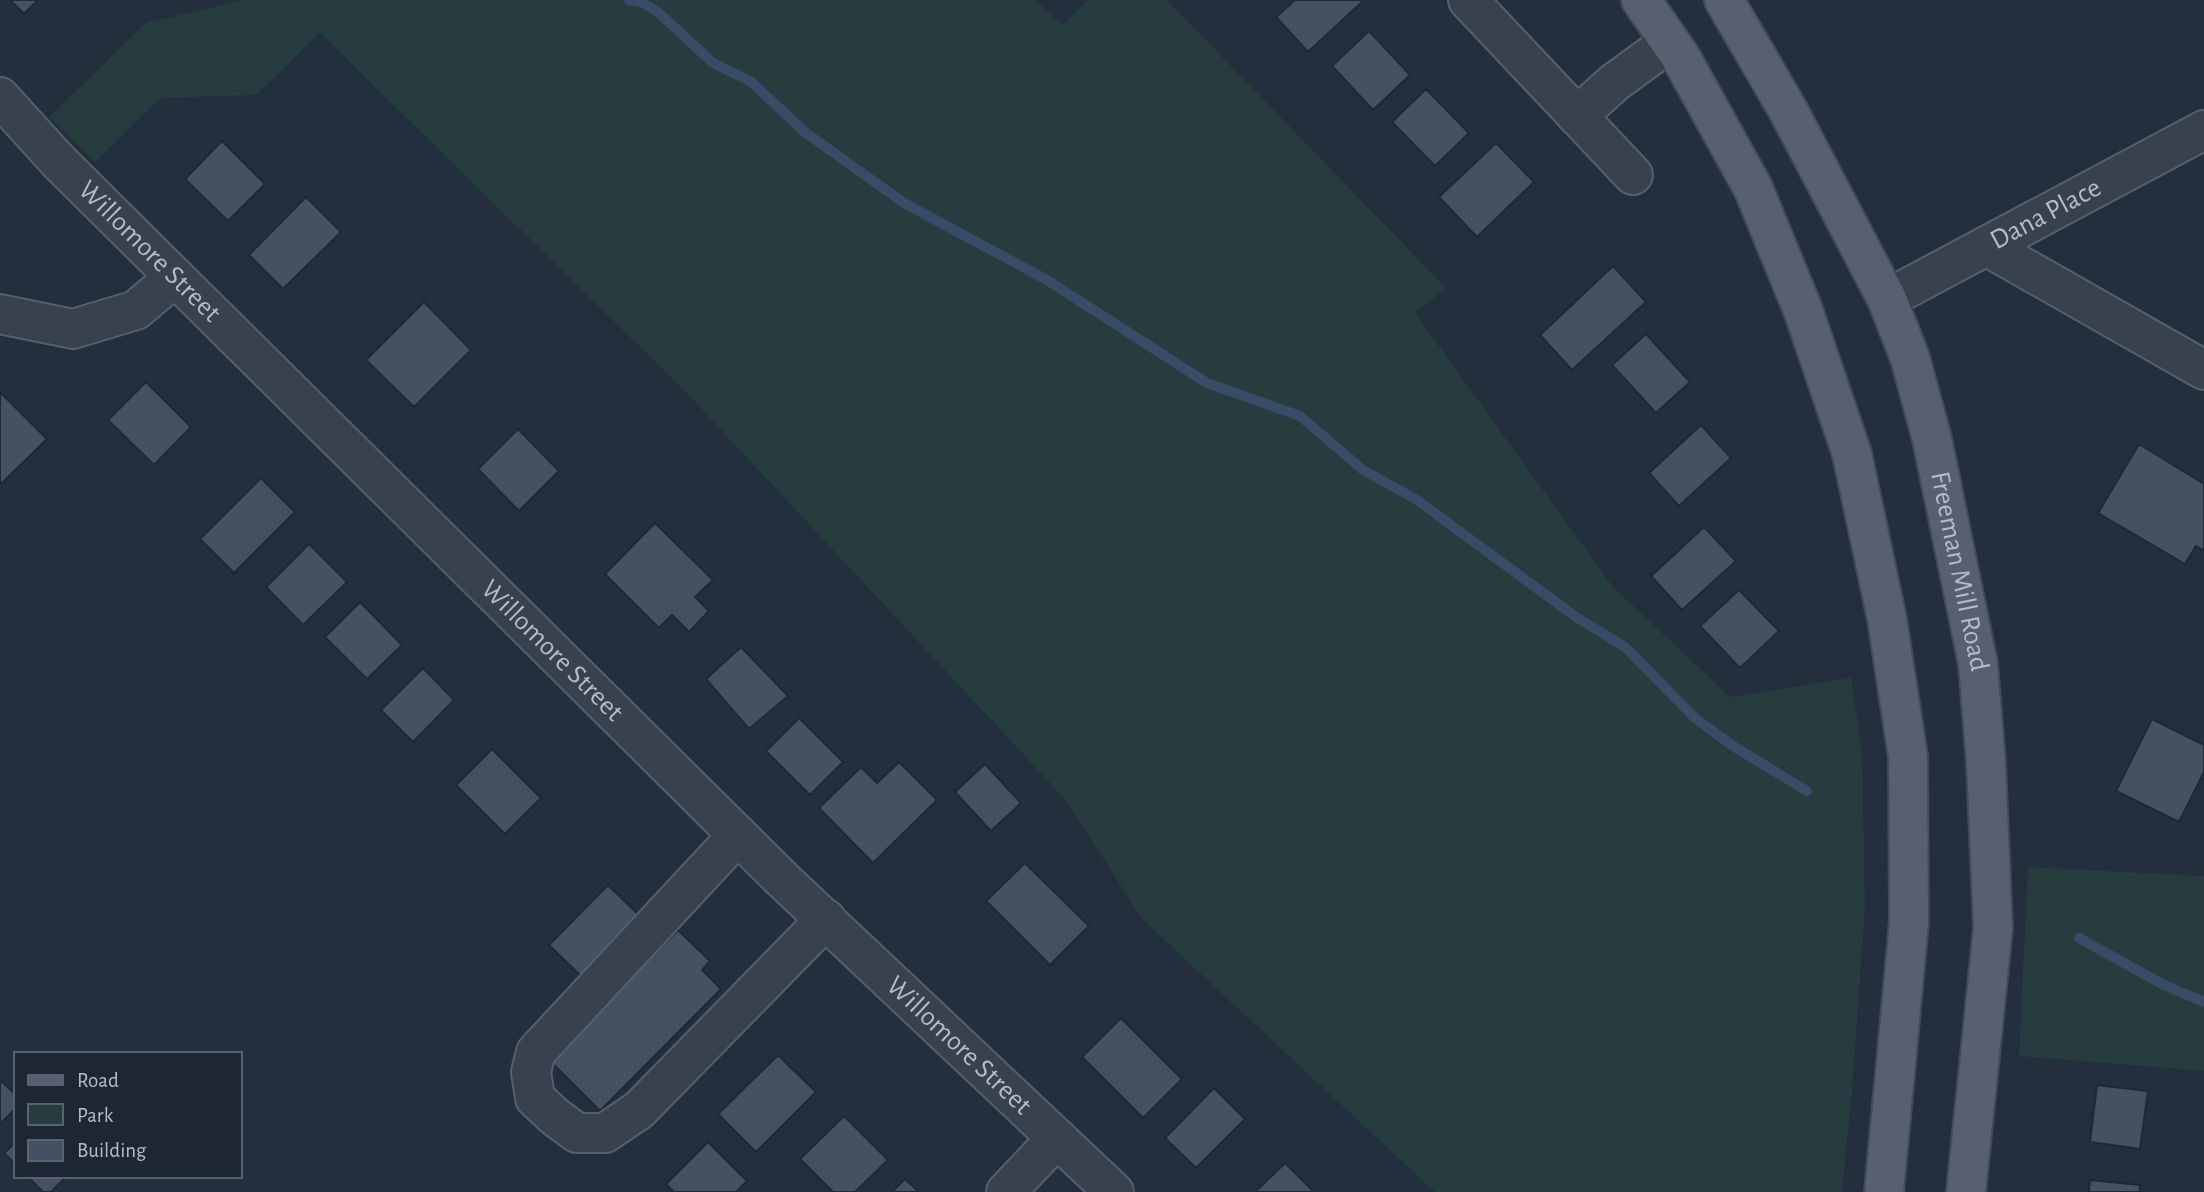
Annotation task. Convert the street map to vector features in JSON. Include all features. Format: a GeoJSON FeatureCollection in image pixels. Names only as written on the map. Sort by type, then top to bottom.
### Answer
{"type":"FeatureCollection","features":[{"type":"Feature","properties":{"kind":"main road"},"geometry":{"type":"LineString","coordinates":[[1641,0],[1670,42],[1754,188],[1803,310],[1852,454],[1887,620],[1908,757],[1909,922],[1884,1192]]}},
{"type":"Feature","properties":{"kind":"main road","name":"Freeman Mill Road"},"geometry":{"type":"LineString","coordinates":[[1724,0],[1788,110],[1887,299],[1910,358],[1932,439],[1978,664],[1993,928],[1966,1192]]}},
{"type":"Feature","properties":{"kind":"street"},"geometry":{"type":"LineString","coordinates":[[1468,0],[1633,175]]}},
{"type":"Feature","properties":{"kind":"street"},"geometry":{"type":"LineString","coordinates":[[1577,116],[1615,82],[1670,42]]}},
{"type":"Feature","properties":{"kind":"street","name":"Willomore Street"},"geometry":{"type":"LineString","coordinates":[[0,97],[59,162],[738,835],[1114,1192]]}},
{"type":"Feature","properties":{"kind":"street","name":"Dana Place"},"geometry":{"type":"LineString","coordinates":[[1887,299],[2204,130]]}},
{"type":"Feature","properties":{"kind":"street"},"geometry":{"type":"LineString","coordinates":[[1986,246],[2204,370]]}},
{"type":"Feature","properties":{"kind":"street"},"geometry":{"type":"LineString","coordinates":[[0,314],[73,329],[136,310],[175,277]]}},
{"type":"Feature","properties":{"kind":"street"},"geometry":{"type":"LineString","coordinates":[[738,835],[536,1052],[531,1073],[535,1098],[577,1133],[605,1133],[639,1110],[826,919]]}},
{"type":"Feature","properties":{"kind":"street"},"geometry":{"type":"LineString","coordinates":[[1006,1192],[1057,1138]]}},
{"type":"Feature","properties":{"kind":"green space"},"geometry":{"type":"Polygon","coordinates":[[[244,0],[1035,0],[1062,25],[1087,0],[1167,0],[1446,288],[1415,313],[1613,587],[1730,697],[1851,678],[1862,751],[1865,907],[1842,1192],[1435,1192],[1143,920],[1064,798],[685,391],[320,33],[256,95],[160,98],[95,162],[49,117],[146,23],[244,0]]]}},
{"type":"Feature","properties":{"kind":"green space"},"geometry":{"type":"Polygon","coordinates":[[[2028,867],[2204,876],[2204,1071],[2019,1056],[2028,867]]]}},
{"type":"Feature","properties":{"kind":"building"},"geometry":{"type":"Polygon","coordinates":[[[10,0],[38,0],[24,14],[10,0]]]}},
{"type":"Feature","properties":{"kind":"building"},"geometry":{"type":"Polygon","coordinates":[[[1295,0],[1364,0],[1308,52],[1276,17],[1295,0]]]}},
{"type":"Feature","properties":{"kind":"building"},"geometry":{"type":"Polygon","coordinates":[[[1369,31],[1410,75],[1373,110],[1332,66],[1369,31]]]}},
{"type":"Feature","properties":{"kind":"building"},"geometry":{"type":"Polygon","coordinates":[[[1426,89],[1469,133],[1435,166],[1392,122],[1426,89]]]}},
{"type":"Feature","properties":{"kind":"building"},"geometry":{"type":"Polygon","coordinates":[[[222,141],[265,184],[228,221],[185,179],[222,141]]]}},
{"type":"Feature","properties":{"kind":"building"},"geometry":{"type":"Polygon","coordinates":[[[1496,143],[1534,182],[1477,237],[1439,197],[1496,143]]]}},
{"type":"Feature","properties":{"kind":"building"},"geometry":{"type":"Polygon","coordinates":[[[306,197],[341,232],[283,289],[249,255],[306,197]]]}},
{"type":"Feature","properties":{"kind":"building"},"geometry":{"type":"Polygon","coordinates":[[[1613,266],[1646,302],[1572,370],[1540,335],[1613,266]]]}},
{"type":"Feature","properties":{"kind":"building"},"geometry":{"type":"Polygon","coordinates":[[[424,302],[471,350],[414,407],[366,360],[424,302]]]}},
{"type":"Feature","properties":{"kind":"building"},"geometry":{"type":"Polygon","coordinates":[[[1646,334],[1690,382],[1656,413],[1612,365],[1646,334]]]}},
{"type":"Feature","properties":{"kind":"building"},"geometry":{"type":"Polygon","coordinates":[[[146,382],[191,427],[154,465],[108,420],[146,382]]]}},
{"type":"Feature","properties":{"kind":"building"},"geometry":{"type":"Polygon","coordinates":[[[0,392],[47,439],[1,484],[0,483],[0,392]]]}},
{"type":"Feature","properties":{"kind":"building"},"geometry":{"type":"Polygon","coordinates":[[[1701,425],[1731,458],[1679,506],[1649,473],[1701,425]]]}},
{"type":"Feature","properties":{"kind":"building"},"geometry":{"type":"Polygon","coordinates":[[[518,429],[559,471],[519,511],[478,469],[518,429]]]}},
{"type":"Feature","properties":{"kind":"building"},"geometry":{"type":"Polygon","coordinates":[[[2139,444],[2204,484],[2204,551],[2196,546],[2185,564],[2098,513],[2139,444]]]}},
{"type":"Feature","properties":{"kind":"building"},"geometry":{"type":"Polygon","coordinates":[[[261,478],[295,512],[234,573],[200,539],[261,478]]]}},
{"type":"Feature","properties":{"kind":"building"},"geometry":{"type":"Polygon","coordinates":[[[655,523],[713,580],[695,597],[709,611],[689,632],[672,615],[659,628],[605,574],[655,523]]]}},
{"type":"Feature","properties":{"kind":"building"},"geometry":{"type":"Polygon","coordinates":[[[1704,527],[1736,561],[1682,610],[1651,576],[1704,527]]]}},
{"type":"Feature","properties":{"kind":"building"},"geometry":{"type":"Polygon","coordinates":[[[309,544],[347,582],[303,625],[266,587],[309,544]]]}},
{"type":"Feature","properties":{"kind":"building"},"geometry":{"type":"Polygon","coordinates":[[[1739,590],[1779,631],[1740,668],[1700,626],[1739,590]]]}},
{"type":"Feature","properties":{"kind":"building"},"geometry":{"type":"Polygon","coordinates":[[[360,602],[402,645],[367,679],[325,637],[360,602]]]}},
{"type":"Feature","properties":{"kind":"building"},"geometry":{"type":"Polygon","coordinates":[[[741,647],[788,696],[749,729],[706,679],[741,647]]]}},
{"type":"Feature","properties":{"kind":"building"},"geometry":{"type":"Polygon","coordinates":[[[423,668],[454,700],[413,742],[381,710],[423,668]]]}},
{"type":"Feature","properties":{"kind":"building"},"geometry":{"type":"Polygon","coordinates":[[[799,718],[843,762],[810,795],[766,751],[799,718]]]}},
{"type":"Feature","properties":{"kind":"building"},"geometry":{"type":"Polygon","coordinates":[[[2152,719],[2204,745],[2204,772],[2179,822],[2116,791],[2152,719]]]}},
{"type":"Feature","properties":{"kind":"building"},"geometry":{"type":"Polygon","coordinates":[[[492,749],[541,798],[505,834],[456,785],[492,749]]]}},
{"type":"Feature","properties":{"kind":"building"},"geometry":{"type":"Polygon","coordinates":[[[899,762],[937,800],[873,863],[819,808],[861,767],[877,783],[899,762]]]}},
{"type":"Feature","properties":{"kind":"building"},"geometry":{"type":"Polygon","coordinates":[[[985,764],[1021,803],[991,831],[955,792],[985,764]]]}},
{"type":"Feature","properties":{"kind":"building"},"geometry":{"type":"Polygon","coordinates":[[[1025,863],[1089,926],[1050,965],[986,901],[1025,863]]]}},
{"type":"Feature","properties":{"kind":"building"},"geometry":{"type":"Polygon","coordinates":[[[608,885],[643,919],[585,980],[549,945],[608,885]]]}},
{"type":"Feature","properties":{"kind":"building"},"geometry":{"type":"Polygon","coordinates":[[[678,930],[710,961],[702,970],[721,989],[600,1111],[549,1060],[678,930]]]}},
{"type":"Feature","properties":{"kind":"building"},"geometry":{"type":"Polygon","coordinates":[[[1121,1018],[1182,1079],[1143,1118],[1082,1057],[1121,1018]]]}},
{"type":"Feature","properties":{"kind":"building"},"geometry":{"type":"Polygon","coordinates":[[[778,1055],[816,1092],[756,1152],[718,1114],[778,1055]]]}},
{"type":"Feature","properties":{"kind":"building"},"geometry":{"type":"Polygon","coordinates":[[[0,1080],[14,1093],[14,1110],[0,1124],[0,1080]]]}},
{"type":"Feature","properties":{"kind":"building"},"geometry":{"type":"Polygon","coordinates":[[[2097,1085],[2148,1091],[2140,1149],[2090,1142],[2097,1085]]]}},
{"type":"Feature","properties":{"kind":"building"},"geometry":{"type":"Polygon","coordinates":[[[1214,1088],[1245,1119],[1196,1168],[1165,1138],[1214,1088]]]}},
{"type":"Feature","properties":{"kind":"building"},"geometry":{"type":"Polygon","coordinates":[[[844,1116],[888,1160],[855,1192],[833,1192],[800,1159],[844,1116]]]}},
{"type":"Feature","properties":{"kind":"building"},"geometry":{"type":"Polygon","coordinates":[[[708,1142],[747,1181],[736,1192],[674,1192],[666,1184],[708,1142]]]}},
{"type":"Feature","properties":{"kind":"building"},"geometry":{"type":"Polygon","coordinates":[[[14,1144],[14,1163],[4,1153],[14,1144]]]}},
{"type":"Feature","properties":{"kind":"building"},"geometry":{"type":"Polygon","coordinates":[[[1285,1163],[1314,1192],[1255,1192],[1285,1163]]]}},
{"type":"Feature","properties":{"kind":"building"},"geometry":{"type":"Polygon","coordinates":[[[29,1178],[65,1178],[51,1192],[43,1192],[29,1178]]]}},
{"type":"Feature","properties":{"kind":"building"},"geometry":{"type":"Polygon","coordinates":[[[905,1179],[919,1192],[892,1192],[905,1179]]]}},
{"type":"Feature","properties":{"kind":"building"},"geometry":{"type":"Polygon","coordinates":[[[2090,1180],[2140,1185],[2140,1192],[2089,1192],[2090,1180]]]}},
{"type":"Feature","properties":{"kind":"waterway"},"geometry":{"type":"LineString","coordinates":[[629,0],[642,2],[659,13],[713,63],[750,81],[806,133],[904,203],[1047,280],[1207,383],[1300,416],[1363,470],[1417,500],[1576,617],[1625,647],[1695,718],[1733,746],[1807,791]]}},
{"type":"Feature","properties":{"kind":"waterway"},"geometry":{"type":"LineString","coordinates":[[2079,938],[2164,985],[2204,1002]]}}]}
